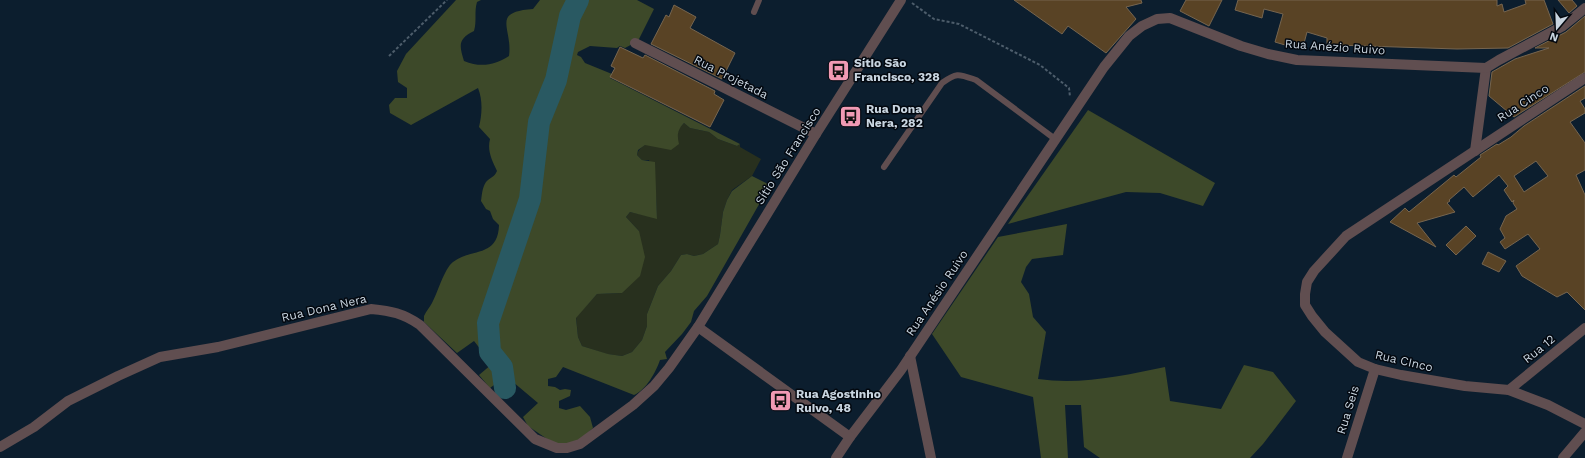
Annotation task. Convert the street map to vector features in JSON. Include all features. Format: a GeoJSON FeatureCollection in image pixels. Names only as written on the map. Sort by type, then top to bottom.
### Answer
{"type":"FeatureCollection","features":[{"type":"Feature","properties":{"kind":"street","name":"Sítio São Francisco"},"geometry":{"type":"LineString","coordinates":[[698,327],[816,134],[901,0]]}},
{"type":"Feature","properties":{"kind":"street"},"geometry":{"type":"LineString","coordinates":[[1475,150],[1486,68],[1563,26],[1585,8]]}},
{"type":"Feature","properties":{"kind":"street","name":"Rua Anézio Ruivo"},"geometry":{"type":"LineString","coordinates":[[1055,139],[1104,67],[1129,36],[1142,26],[1157,19],[1170,18],[1241,46],[1268,54],[1297,60],[1486,68]]}},
{"type":"Feature","properties":{"kind":"street","name":"Rua Projetada"},"geometry":{"type":"LineString","coordinates":[[635,43],[816,134]]}},
{"type":"Feature","properties":{"kind":"street","name":"Rua Cinco"},"geometry":{"type":"LineString","coordinates":[[1475,150],[1585,78]]}},
{"type":"Feature","properties":{"kind":"street","name":"Rua Anésio Ruivo"},"geometry":{"type":"LineString","coordinates":[[836,458],[910,356],[1055,139]]}},
{"type":"Feature","properties":{"kind":"street","name":"Rua CInco"},"geometry":{"type":"LineString","coordinates":[[1475,150],[1346,236],[1314,270],[1307,282],[1305,305],[1325,332],[1345,352],[1358,362],[1375,369],[1465,386],[1509,390],[1548,405],[1585,424]]}},
{"type":"Feature","properties":{"kind":"street","name":"Rua Dona Nera"},"geometry":{"type":"LineString","coordinates":[[0,447],[34,427],[68,402],[118,376],[160,357],[218,347],[371,309],[393,311],[408,317],[420,325],[535,439],[557,448],[567,448],[580,444],[633,405],[654,386],[669,368],[698,327]]}},
{"type":"Feature","properties":{"kind":"street"},"geometry":{"type":"LineString","coordinates":[[698,327],[850,437]]}},
{"type":"Feature","properties":{"kind":"street","name":"Rua 12"},"geometry":{"type":"LineString","coordinates":[[1509,390],[1585,328]]}},
{"type":"Feature","properties":{"kind":"street"},"geometry":{"type":"LineString","coordinates":[[910,356],[931,458]]}},
{"type":"Feature","properties":{"kind":"street","name":"Rua Seis"},"geometry":{"type":"LineString","coordinates":[[1347,458],[1375,369]]}},
{"type":"Feature","properties":{"kind":"street"},"geometry":{"type":"LineString","coordinates":[[1563,458],[1585,432]]}},
{"type":"Feature","properties":{"kind":"lane"},"geometry":{"type":"LineString","coordinates":[[754,12],[759,0]]}},
{"type":"Feature","properties":{"kind":"lane"},"geometry":{"type":"LineString","coordinates":[[884,167],[942,83],[953,75],[962,75],[976,80],[1055,139]]}},
{"type":"Feature","properties":{"kind":"path"},"geometry":{"type":"LineString","coordinates":[[389,56],[447,0]]}},
{"type":"Feature","properties":{"kind":"path"},"geometry":{"type":"LineString","coordinates":[[908,0],[934,19],[958,24],[1040,65],[1069,88],[1071,101],[1077,107]]}},
{"type":"Feature","properties":{"kind":"green space"},"geometry":{"type":"Polygon","coordinates":[[[456,0],[481,0],[477,2],[476,6],[474,31],[462,40],[461,51],[464,61],[482,65],[498,62],[509,56],[506,23],[508,18],[512,14],[520,11],[533,9],[540,0],[637,0],[654,9],[638,41],[625,48],[620,46],[617,48],[590,46],[578,52],[577,55],[581,57],[585,63],[612,74],[610,78],[740,144],[737,146],[718,139],[709,132],[690,128],[684,123],[678,133],[679,144],[671,150],[645,145],[638,150],[637,155],[642,160],[655,162],[657,219],[630,212],[626,217],[639,231],[645,257],[640,276],[622,293],[597,294],[576,318],[578,337],[582,346],[608,354],[622,356],[632,352],[642,340],[647,326],[647,314],[658,286],[671,271],[681,255],[687,254],[694,256],[703,254],[718,244],[723,212],[732,191],[752,176],[770,185],[707,296],[694,311],[691,322],[665,352],[667,359],[660,360],[656,370],[643,389],[634,395],[563,367],[556,377],[548,379],[548,386],[555,387],[560,390],[571,390],[570,396],[559,401],[559,408],[566,410],[580,406],[590,417],[593,428],[582,438],[568,445],[553,443],[528,426],[523,417],[538,403],[506,376],[490,388],[479,375],[492,364],[474,341],[457,353],[424,322],[424,316],[432,303],[450,265],[460,258],[489,248],[494,243],[499,225],[481,201],[482,192],[487,180],[495,175],[497,171],[490,151],[490,139],[479,127],[482,108],[478,88],[411,125],[390,113],[389,105],[395,98],[407,98],[407,88],[398,82],[397,71],[406,54],[456,0]]]}},
{"type":"Feature","properties":{"kind":"green space"},"geometry":{"type":"Polygon","coordinates":[[[1088,110],[1215,183],[1203,206],[1160,193],[1126,192],[1008,224],[1088,110]]]}},
{"type":"Feature","properties":{"kind":"green space"},"geometry":{"type":"Polygon","coordinates":[[[684,123],[690,128],[709,132],[718,139],[737,146],[740,144],[740,147],[761,159],[752,176],[732,190],[723,212],[718,244],[703,254],[694,256],[687,254],[681,255],[671,271],[658,286],[647,314],[647,326],[642,340],[632,352],[622,356],[607,354],[582,346],[578,337],[576,317],[597,294],[622,293],[639,231],[626,217],[630,212],[657,218],[656,195],[649,160],[642,160],[637,155],[639,150],[653,141],[677,136],[679,128],[684,123]]]}},
{"type":"Feature","properties":{"kind":"green space"},"geometry":{"type":"Polygon","coordinates":[[[1067,224],[1063,255],[1032,259],[1026,267],[1021,282],[1029,294],[1033,317],[1046,332],[1038,379],[1070,381],[1102,379],[1165,367],[1170,401],[1221,409],[1244,365],[1273,372],[1296,401],[1263,444],[1250,458],[1100,458],[1084,447],[1081,405],[1065,405],[1068,458],[1041,458],[1033,397],[961,377],[932,334],[998,237],[1067,224]]]}},
{"type":"Feature","properties":{"kind":"building"},"geometry":{"type":"Polygon","coordinates":[[[1014,0],[1141,0],[1142,3],[1126,7],[1136,19],[1106,53],[1068,26],[1062,34],[1014,0]]]}},
{"type":"Feature","properties":{"kind":"building"},"geometry":{"type":"Polygon","coordinates":[[[1186,0],[1222,0],[1209,26],[1180,11],[1186,0]]]}},
{"type":"Feature","properties":{"kind":"building"},"geometry":{"type":"Polygon","coordinates":[[[1238,0],[1497,0],[1497,6],[1502,4],[1504,12],[1526,4],[1525,0],[1544,0],[1553,24],[1508,48],[1457,49],[1336,45],[1327,44],[1327,38],[1307,32],[1303,47],[1275,42],[1283,14],[1264,9],[1262,18],[1235,10],[1238,0]]]}},
{"type":"Feature","properties":{"kind":"building"},"geometry":{"type":"Polygon","coordinates":[[[1558,0],[1572,0],[1577,6],[1569,13],[1558,0]]]}},
{"type":"Feature","properties":{"kind":"building"},"geometry":{"type":"Polygon","coordinates":[[[674,5],[696,17],[690,28],[735,53],[722,79],[651,44],[666,15],[669,17],[674,5]]]}},
{"type":"Feature","properties":{"kind":"building"},"geometry":{"type":"Polygon","coordinates":[[[1585,16],[1585,72],[1514,117],[1489,96],[1492,72],[1515,59],[1549,48],[1535,48],[1566,32],[1585,16]]]}},
{"type":"Feature","properties":{"kind":"building"},"geometry":{"type":"Polygon","coordinates":[[[620,47],[643,58],[645,55],[715,91],[714,94],[724,100],[710,127],[610,77],[615,68],[611,66],[620,47]]]}},
{"type":"Feature","properties":{"kind":"building"},"geometry":{"type":"Polygon","coordinates":[[[1585,86],[1585,98],[1580,101],[1585,109],[1585,113],[1570,122],[1585,143],[1585,170],[1576,175],[1585,195],[1585,310],[1567,292],[1557,297],[1522,276],[1516,266],[1540,249],[1528,234],[1505,249],[1500,242],[1505,238],[1500,229],[1506,216],[1517,209],[1513,203],[1514,200],[1512,202],[1504,190],[1508,186],[1499,175],[1473,197],[1464,187],[1447,203],[1455,212],[1417,223],[1436,247],[1390,222],[1405,208],[1409,212],[1454,175],[1456,177],[1481,157],[1480,155],[1511,137],[1524,126],[1585,86]],[[1536,161],[1514,176],[1524,192],[1548,176],[1536,161]]]}},
{"type":"Feature","properties":{"kind":"building"},"geometry":{"type":"Polygon","coordinates":[[[1466,226],[1476,236],[1456,255],[1446,245],[1466,226]]]}},
{"type":"Feature","properties":{"kind":"building"},"geometry":{"type":"Polygon","coordinates":[[[1488,252],[1506,261],[1499,272],[1482,264],[1488,252]]]}},
{"type":"Feature","properties":{"kind":"waterway"},"geometry":{"type":"LineString","coordinates":[[505,388],[502,367],[490,352],[488,323],[530,199],[539,122],[556,80],[570,16],[578,0]]}},
{"type":"Feature","properties":{"kind":"place","name":"Sítio São Francisco, 328"},"geometry":{"type":"Point","coordinates":[839,70]}},
{"type":"Feature","properties":{"kind":"place","name":"Rua Dona Nera, 282"},"geometry":{"type":"Point","coordinates":[851,116]}},
{"type":"Feature","properties":{"kind":"place","name":"Rua Agostinho Ruivo, 48"},"geometry":{"type":"Point","coordinates":[781,401]}}]}
